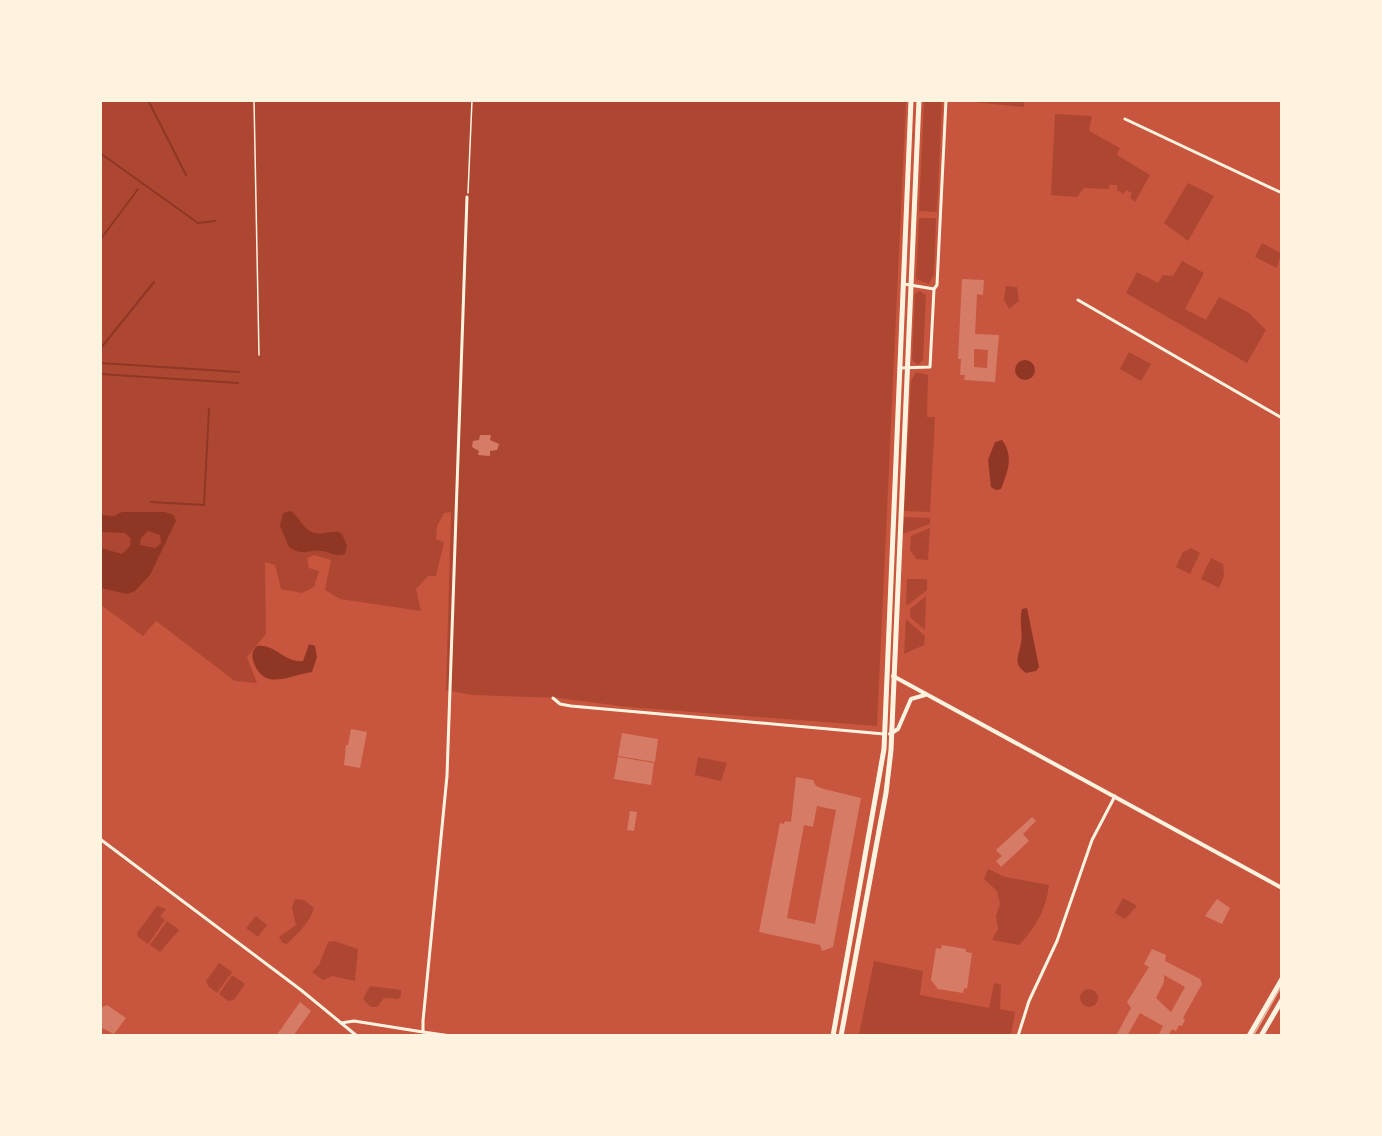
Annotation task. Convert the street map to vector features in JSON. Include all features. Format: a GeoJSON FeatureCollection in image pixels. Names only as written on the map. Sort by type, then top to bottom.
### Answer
{"type":"FeatureCollection","features":[{"type":"Feature","properties":{"kind":"main road"},"geometry":{"type":"LineString","coordinates":[[833,1035],[882,769],[885,734],[911,100]]}},
{"type":"Feature","properties":{"kind":"main road"},"geometry":{"type":"LineString","coordinates":[[841,1035],[886,793],[892,734],[919,100]]}},
{"type":"Feature","properties":{"kind":"main road"},"geometry":{"type":"LineString","coordinates":[[1249,1035],[1281,979]]}},
{"type":"Feature","properties":{"kind":"main road"},"geometry":{"type":"LineString","coordinates":[[1261,1035],[1281,1000]]}},
{"type":"Feature","properties":{"kind":"street"},"geometry":{"type":"LineString","coordinates":[[899,368],[930,367],[934,289],[937,285],[946,100]]}},
{"type":"Feature","properties":{"kind":"street"},"geometry":{"type":"LineString","coordinates":[[1125,119],[1281,193]]}},
{"type":"Feature","properties":{"kind":"street"},"geometry":{"type":"LineString","coordinates":[[423,1032],[430,928],[444,821],[467,197]]}},
{"type":"Feature","properties":{"kind":"street"},"geometry":{"type":"LineString","coordinates":[[902,284],[934,289]]}},
{"type":"Feature","properties":{"kind":"street"},"geometry":{"type":"LineString","coordinates":[[1078,300],[1281,418]]}},
{"type":"Feature","properties":{"kind":"street"},"geometry":{"type":"LineString","coordinates":[[886,676],[893,676],[932,696],[1281,888]]}},
{"type":"Feature","properties":{"kind":"street"},"geometry":{"type":"LineString","coordinates":[[553,698],[560,704],[571,706],[892,734],[898,729],[911,699],[918,695],[932,696]]}},
{"type":"Feature","properties":{"kind":"street"},"geometry":{"type":"LineString","coordinates":[[1018,1035],[1029,1001],[1058,941],[1092,840],[1115,796]]}},
{"type":"Feature","properties":{"kind":"street"},"geometry":{"type":"LineString","coordinates":[[100,839],[357,1035]]}},
{"type":"Feature","properties":{"kind":"street"},"geometry":{"type":"LineString","coordinates":[[341,1023],[354,1021],[451,1035]]}},
{"type":"Feature","properties":{"kind":"path"},"geometry":{"type":"LineString","coordinates":[[254,100],[259,355]]}},
{"type":"Feature","properties":{"kind":"path"},"geometry":{"type":"LineString","coordinates":[[467,197],[472,100]]}},
{"type":"Feature","properties":{"kind":"shaded area"},"geometry":{"type":"Polygon","coordinates":[[[1024,100],[1024,107],[962,101],[1024,100]]]}},
{"type":"Feature","properties":{"kind":"shaded area"},"geometry":{"type":"Polygon","coordinates":[[[100,101],[906,101],[877,726],[628,707],[558,698],[473,695],[446,690],[451,512],[444,513],[437,526],[436,539],[444,542],[436,576],[428,576],[416,589],[421,611],[340,599],[325,590],[331,560],[314,555],[307,558],[309,568],[319,571],[314,587],[302,593],[281,589],[275,565],[265,562],[266,634],[247,657],[257,683],[235,681],[156,621],[143,636],[101,605],[100,101]]]}},
{"type":"Feature","properties":{"kind":"shaded area"},"geometry":{"type":"Polygon","coordinates":[[[924,101],[942,101],[937,212],[919,211],[924,101]]]}},
{"type":"Feature","properties":{"kind":"shaded area"},"geometry":{"type":"Polygon","coordinates":[[[1055,114],[1092,116],[1089,131],[1120,148],[1117,155],[1150,175],[1135,202],[1130,198],[1132,193],[1126,190],[1124,194],[1117,190],[1117,185],[1110,185],[1109,189],[1084,188],[1077,197],[1051,195],[1055,114]]]}},
{"type":"Feature","properties":{"kind":"shaded area"},"geometry":{"type":"Polygon","coordinates":[[[1188,183],[1214,196],[1188,241],[1164,223],[1188,183]]]}},
{"type":"Feature","properties":{"kind":"shaded area"},"geometry":{"type":"Polygon","coordinates":[[[919,218],[936,218],[934,274],[929,284],[916,279],[919,218]]]}},
{"type":"Feature","properties":{"kind":"shaded area"},"geometry":{"type":"Polygon","coordinates":[[[1262,243],[1281,253],[1277,268],[1255,257],[1262,243]]]}},
{"type":"Feature","properties":{"kind":"shaded area"},"geometry":{"type":"Polygon","coordinates":[[[1182,261],[1204,273],[1185,309],[1206,320],[1219,297],[1249,313],[1266,330],[1247,363],[1126,293],[1137,272],[1158,283],[1163,275],[1173,276],[1182,261]]]}},
{"type":"Feature","properties":{"kind":"shaded area"},"geometry":{"type":"Polygon","coordinates":[[[1006,286],[1017,287],[1019,301],[1009,309],[1004,300],[1006,286]]]}},
{"type":"Feature","properties":{"kind":"shaded area"},"geometry":{"type":"Polygon","coordinates":[[[920,291],[926,295],[923,360],[918,365],[912,360],[915,294],[920,291]]]}},
{"type":"Feature","properties":{"kind":"shaded area"},"geometry":{"type":"Polygon","coordinates":[[[1129,352],[1151,364],[1141,381],[1120,369],[1129,352]]]}},
{"type":"Feature","properties":{"kind":"shaded area"},"geometry":{"type":"Polygon","coordinates":[[[1021,360],[1029,360],[1035,366],[1035,374],[1029,380],[1021,380],[1015,374],[1015,366],[1021,360]]]}},
{"type":"Feature","properties":{"kind":"shaded area"},"geometry":{"type":"Polygon","coordinates":[[[916,372],[928,375],[927,417],[935,417],[930,512],[904,511],[911,381],[916,372]]]}},
{"type":"Feature","properties":{"kind":"shaded area"},"geometry":{"type":"Polygon","coordinates":[[[1002,440],[1008,452],[1009,464],[1001,489],[996,490],[991,487],[988,460],[995,442],[1002,440]]]}},
{"type":"Feature","properties":{"kind":"shaded area"},"geometry":{"type":"Polygon","coordinates":[[[291,511],[312,532],[342,534],[347,546],[345,554],[336,555],[317,550],[299,552],[289,547],[280,526],[283,513],[291,511]]]}},
{"type":"Feature","properties":{"kind":"shaded area"},"geometry":{"type":"Polygon","coordinates":[[[122,512],[165,512],[174,515],[176,521],[150,575],[135,591],[127,594],[101,588],[101,548],[122,554],[130,546],[131,539],[125,533],[101,532],[101,515],[114,516],[122,512]],[[148,531],[141,538],[140,545],[155,548],[161,543],[160,535],[148,531]]]}},
{"type":"Feature","properties":{"kind":"shaded area"},"geometry":{"type":"Polygon","coordinates":[[[904,517],[930,518],[930,524],[903,534],[904,517]]]}},
{"type":"Feature","properties":{"kind":"shaded area"},"geometry":{"type":"Polygon","coordinates":[[[930,528],[928,560],[916,559],[910,550],[911,536],[930,528]]]}},
{"type":"Feature","properties":{"kind":"shaded area"},"geometry":{"type":"Polygon","coordinates":[[[1191,548],[1200,553],[1190,574],[1176,567],[1183,552],[1191,548]]]}},
{"type":"Feature","properties":{"kind":"shaded area"},"geometry":{"type":"Polygon","coordinates":[[[1211,558],[1223,564],[1224,576],[1219,588],[1201,579],[1211,558]]]}},
{"type":"Feature","properties":{"kind":"shaded area"},"geometry":{"type":"Polygon","coordinates":[[[907,579],[927,579],[927,590],[908,605],[906,604],[907,579]]]}},
{"type":"Feature","properties":{"kind":"shaded area"},"geometry":{"type":"Polygon","coordinates":[[[926,596],[925,630],[910,617],[910,609],[926,596]]]}},
{"type":"Feature","properties":{"kind":"shaded area"},"geometry":{"type":"Polygon","coordinates":[[[1027,608],[1039,667],[1036,671],[1026,673],[1019,666],[1018,659],[1022,609],[1027,608]]]}},
{"type":"Feature","properties":{"kind":"shaded area"},"geometry":{"type":"Polygon","coordinates":[[[906,619],[925,636],[924,645],[904,654],[906,619]]]}},
{"type":"Feature","properties":{"kind":"shaded area"},"geometry":{"type":"Polygon","coordinates":[[[309,644],[315,646],[317,657],[312,672],[278,680],[270,679],[258,672],[253,660],[254,650],[257,646],[263,646],[290,659],[303,661],[309,644]]]}},
{"type":"Feature","properties":{"kind":"shaded area"},"geometry":{"type":"Polygon","coordinates":[[[698,757],[727,763],[721,781],[695,775],[698,757]]]}},
{"type":"Feature","properties":{"kind":"shaded area"},"geometry":{"type":"Polygon","coordinates":[[[988,869],[1005,877],[1049,885],[1039,918],[1019,945],[992,940],[998,929],[996,916],[1000,904],[997,891],[984,879],[988,869]]]}},
{"type":"Feature","properties":{"kind":"shaded area"},"geometry":{"type":"Polygon","coordinates":[[[1123,898],[1137,906],[1125,919],[1115,913],[1123,898]]]}},
{"type":"Feature","properties":{"kind":"shaded area"},"geometry":{"type":"Polygon","coordinates":[[[295,899],[304,900],[314,908],[307,922],[287,944],[283,943],[279,937],[296,925],[292,908],[295,899]]]}},
{"type":"Feature","properties":{"kind":"shaded area"},"geometry":{"type":"Polygon","coordinates":[[[157,906],[166,909],[160,916],[165,920],[148,944],[138,937],[137,933],[157,906]]]}},
{"type":"Feature","properties":{"kind":"shaded area"},"geometry":{"type":"Polygon","coordinates":[[[256,916],[267,925],[258,937],[246,928],[256,916]]]}},
{"type":"Feature","properties":{"kind":"shaded area"},"geometry":{"type":"Polygon","coordinates":[[[167,921],[179,930],[160,952],[150,945],[167,921]]]}},
{"type":"Feature","properties":{"kind":"shaded area"},"geometry":{"type":"Polygon","coordinates":[[[334,941],[358,949],[355,981],[332,976],[323,980],[312,972],[319,965],[328,942],[334,941]]]}},
{"type":"Feature","properties":{"kind":"shaded area"},"geometry":{"type":"Polygon","coordinates":[[[874,961],[923,971],[920,995],[989,1008],[994,983],[1001,985],[1000,1009],[1015,1012],[1011,1035],[859,1035],[874,961]]]}},
{"type":"Feature","properties":{"kind":"shaded area"},"geometry":{"type":"Polygon","coordinates":[[[219,963],[232,972],[217,993],[208,986],[206,981],[219,963]]]}},
{"type":"Feature","properties":{"kind":"shaded area"},"geometry":{"type":"Polygon","coordinates":[[[232,975],[245,984],[234,1000],[228,1001],[219,994],[232,975]]]}},
{"type":"Feature","properties":{"kind":"shaded area"},"geometry":{"type":"Polygon","coordinates":[[[370,986],[401,990],[401,996],[398,999],[384,998],[377,1007],[371,1007],[363,999],[370,986]]]}},
{"type":"Feature","properties":{"kind":"shaded area"},"geometry":{"type":"Polygon","coordinates":[[[1089,989],[1095,992],[1098,998],[1095,1004],[1089,1007],[1083,1004],[1080,998],[1083,992],[1089,989]]]}},
{"type":"Feature","properties":{"kind":"building"},"geometry":{"type":"Polygon","coordinates":[[[962,279],[984,280],[983,295],[977,294],[975,334],[999,335],[995,382],[964,380],[965,375],[960,375],[961,359],[958,359],[962,279]],[[974,349],[974,367],[987,368],[988,350],[974,349]]]}},
{"type":"Feature","properties":{"kind":"building"},"geometry":{"type":"Polygon","coordinates":[[[480,435],[491,435],[490,440],[499,444],[497,450],[490,451],[490,456],[478,455],[479,451],[472,447],[473,441],[479,440],[480,435]]]}},
{"type":"Feature","properties":{"kind":"building"},"geometry":{"type":"Polygon","coordinates":[[[351,729],[367,732],[360,768],[344,765],[346,745],[348,745],[351,729]]]}},
{"type":"Feature","properties":{"kind":"building"},"geometry":{"type":"Polygon","coordinates":[[[622,733],[658,739],[655,762],[618,756],[622,733]]]}},
{"type":"Feature","properties":{"kind":"building"},"geometry":{"type":"Polygon","coordinates":[[[618,757],[654,763],[651,785],[614,779],[618,757]]]}},
{"type":"Feature","properties":{"kind":"building"},"geometry":{"type":"Polygon","coordinates":[[[796,777],[813,780],[816,786],[824,789],[861,798],[833,947],[822,951],[820,945],[759,932],[780,823],[791,822],[796,777]],[[817,806],[813,827],[804,825],[787,918],[815,924],[836,810],[817,806]]]}},
{"type":"Feature","properties":{"kind":"building"},"geometry":{"type":"Polygon","coordinates":[[[630,811],[637,812],[634,831],[627,830],[630,811]]]}},
{"type":"Feature","properties":{"kind":"building"},"geometry":{"type":"Polygon","coordinates":[[[1032,817],[1036,821],[1023,834],[1029,841],[1001,867],[996,861],[1002,856],[996,850],[1032,817]]]}},
{"type":"Feature","properties":{"kind":"building"},"geometry":{"type":"Polygon","coordinates":[[[1217,899],[1230,908],[1222,924],[1205,916],[1217,899]]]}},
{"type":"Feature","properties":{"kind":"building"},"geometry":{"type":"Polygon","coordinates":[[[942,945],[966,949],[966,952],[972,953],[967,989],[964,988],[963,993],[938,989],[931,980],[936,948],[941,949],[942,945]]]}},
{"type":"Feature","properties":{"kind":"building"},"geometry":{"type":"Polygon","coordinates":[[[1152,949],[1166,955],[1165,961],[1200,979],[1202,984],[1183,1018],[1185,1020],[1182,1026],[1179,1025],[1176,1031],[1172,1029],[1168,1036],[1158,1036],[1163,1026],[1140,1013],[1127,1036],[1120,1036],[1117,1034],[1131,1008],[1127,1002],[1149,967],[1144,964],[1152,949]],[[1164,975],[1164,982],[1156,998],[1171,1012],[1185,987],[1164,975]]]}},
{"type":"Feature","properties":{"kind":"building"},"geometry":{"type":"Polygon","coordinates":[[[300,1002],[311,1011],[293,1036],[276,1036],[300,1002]]]}},
{"type":"Feature","properties":{"kind":"building"},"geometry":{"type":"Polygon","coordinates":[[[107,1005],[126,1018],[114,1034],[100,1027],[100,1008],[107,1005]]]}},
{"type":"Feature","properties":{"kind":"waterway"},"geometry":{"type":"LineString","coordinates":[[148,100],[186,175]]}},
{"type":"Feature","properties":{"kind":"waterway"},"geometry":{"type":"LineString","coordinates":[[100,153],[198,223],[215,221]]}},
{"type":"Feature","properties":{"kind":"waterway"},"geometry":{"type":"LineString","coordinates":[[100,240],[138,189]]}},
{"type":"Feature","properties":{"kind":"waterway"},"geometry":{"type":"LineString","coordinates":[[100,349],[154,282]]}},
{"type":"Feature","properties":{"kind":"waterway"},"geometry":{"type":"LineString","coordinates":[[100,363],[239,372]]}},
{"type":"Feature","properties":{"kind":"waterway"},"geometry":{"type":"LineString","coordinates":[[100,374],[238,383]]}},
{"type":"Feature","properties":{"kind":"waterway"},"geometry":{"type":"LineString","coordinates":[[151,502],[204,505],[209,409]]}},
{"type":"Feature","properties":{"kind":"tram line"},"geometry":{"type":"LineString","coordinates":[[1253,1036],[1282,985]]}}]}
